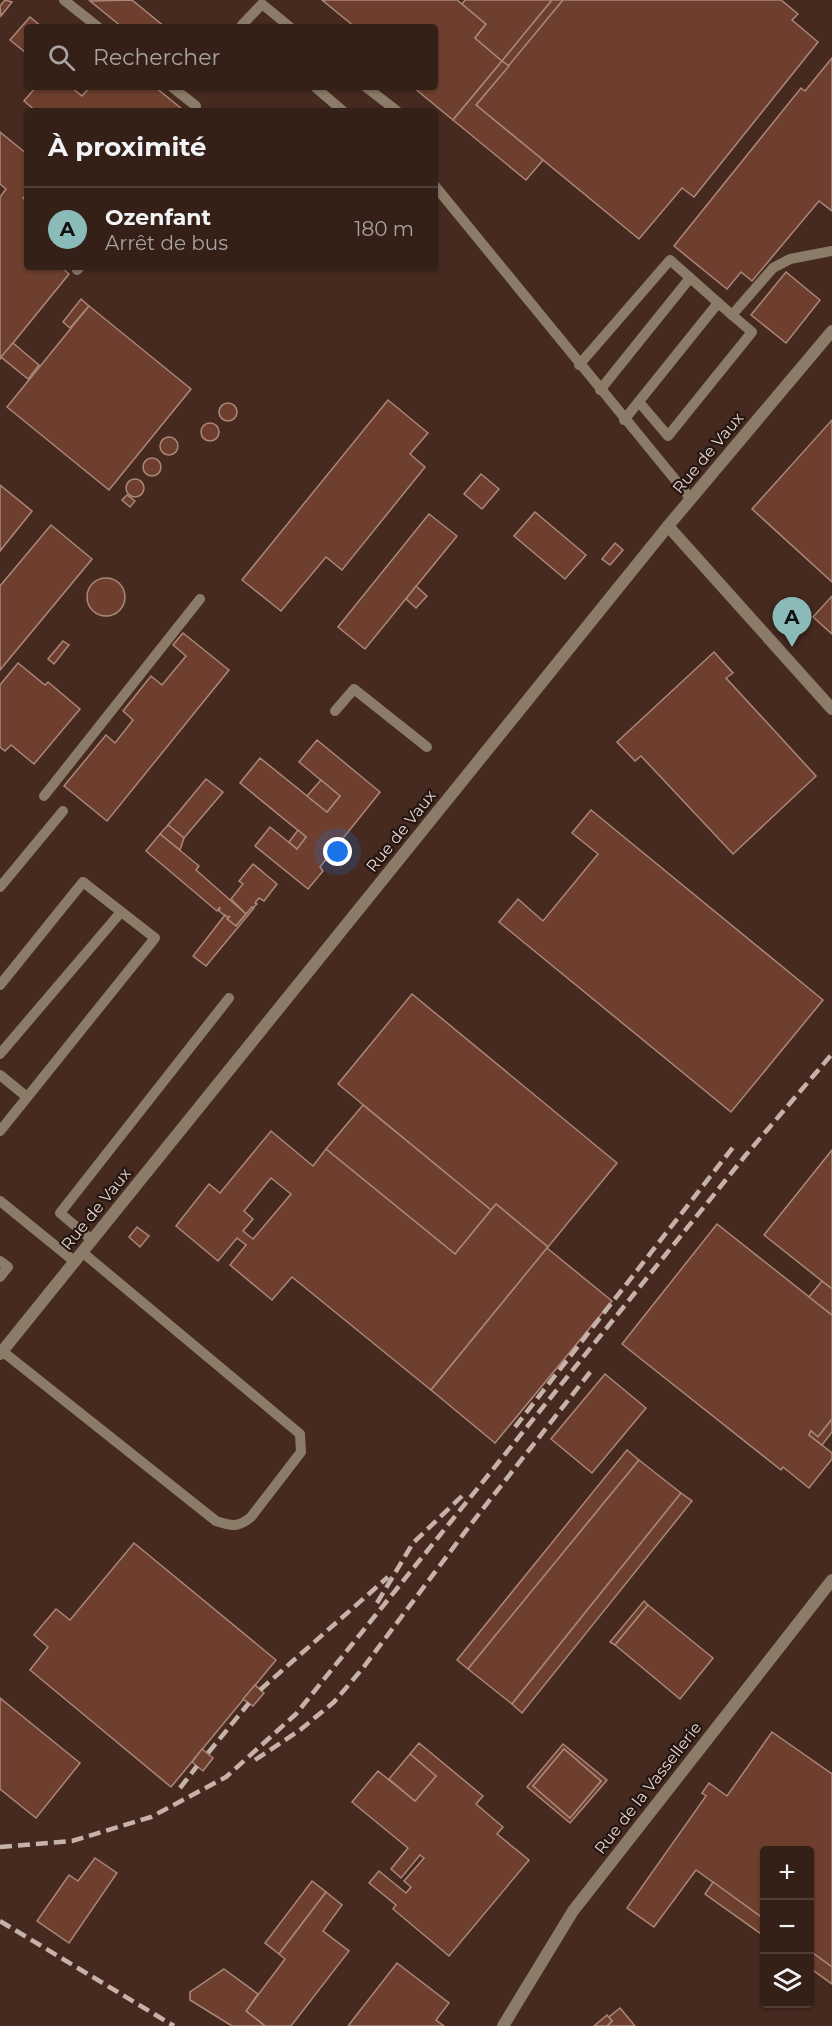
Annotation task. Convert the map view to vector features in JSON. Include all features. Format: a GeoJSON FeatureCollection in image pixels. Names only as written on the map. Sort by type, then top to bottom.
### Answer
{"type":"FeatureCollection","features":[{"type":"Feature","properties":{"kind":"street","name":"Rue de Vaux"},"geometry":{"type":"LineString","coordinates":[[1,1352],[668,526],[832,331]]}},
{"type":"Feature","properties":{"kind":"street"},"geometry":{"type":"LineString","coordinates":[[668,526],[832,709]]}},
{"type":"Feature","properties":{"kind":"street","name":"Rue de la Vassellerie"},"geometry":{"type":"LineString","coordinates":[[503,2026],[573,1911],[832,1580]]}},
{"type":"Feature","properties":{"kind":"lane"},"geometry":{"type":"LineString","coordinates":[[64,0],[94,24]]}},
{"type":"Feature","properties":{"kind":"lane"},"geometry":{"type":"LineString","coordinates":[[243,24],[261,2],[287,24]]}},
{"type":"Feature","properties":{"kind":"lane"},"geometry":{"type":"LineString","coordinates":[[176,90],[196,108]]}},
{"type":"Feature","properties":{"kind":"lane"},"geometry":{"type":"LineString","coordinates":[[318,90],[340,108]]}},
{"type":"Feature","properties":{"kind":"lane"},"geometry":{"type":"LineString","coordinates":[[370,90],[393,108]]}},
{"type":"Feature","properties":{"kind":"lane"},"geometry":{"type":"LineString","coordinates":[[438,190],[624,420],[691,499]]}},
{"type":"Feature","properties":{"kind":"lane"},"geometry":{"type":"LineString","coordinates":[[732,315],[773,268],[790,259],[832,251]]}},
{"type":"Feature","properties":{"kind":"lane"},"geometry":{"type":"LineString","coordinates":[[579,364],[670,260],[752,332],[668,436],[639,402]]}},
{"type":"Feature","properties":{"kind":"lane"},"geometry":{"type":"LineString","coordinates":[[600,390],[690,278]]}},
{"type":"Feature","properties":{"kind":"lane"},"geometry":{"type":"LineString","coordinates":[[624,420],[718,303]]}},
{"type":"Feature","properties":{"kind":"lane"},"geometry":{"type":"LineString","coordinates":[[44,795],[200,599]]}},
{"type":"Feature","properties":{"kind":"lane"},"geometry":{"type":"LineString","coordinates":[[335,711],[354,689],[427,747]]}},
{"type":"Feature","properties":{"kind":"lane"},"geometry":{"type":"LineString","coordinates":[[0,887],[63,811]]}},
{"type":"Feature","properties":{"kind":"lane"},"geometry":{"type":"LineString","coordinates":[[0,985],[83,882],[155,938],[0,1131]]}},
{"type":"Feature","properties":{"kind":"lane"},"geometry":{"type":"LineString","coordinates":[[0,1054],[121,912]]}},
{"type":"Feature","properties":{"kind":"lane"},"geometry":{"type":"LineString","coordinates":[[92,1240],[60,1214],[229,998]]}},
{"type":"Feature","properties":{"kind":"lane"},"geometry":{"type":"LineString","coordinates":[[0,1075],[27,1097]]}},
{"type":"Feature","properties":{"kind":"lane"},"geometry":{"type":"LineString","coordinates":[[0,1200],[78,1257],[300,1434],[301,1452],[251,1518],[241,1525],[232,1526],[216,1521],[1,1352]]}},
{"type":"Feature","properties":{"kind":"lane"},"geometry":{"type":"LineString","coordinates":[[0,1261],[8,1267],[0,1276]]}},
{"type":"Feature","properties":{"kind":"building"},"geometry":{"type":"Polygon","coordinates":[[[5,0],[12,2],[1,16],[0,6],[5,0]]]}},
{"type":"Feature","properties":{"kind":"building"},"geometry":{"type":"Polygon","coordinates":[[[132,0],[161,24],[118,24],[90,1],[132,0]]]}},
{"type":"Feature","properties":{"kind":"building"},"geometry":{"type":"Polygon","coordinates":[[[322,0],[457,0],[486,24],[475,38],[502,61],[453,120],[417,90],[438,90],[438,24],[351,24],[322,0]]]}},
{"type":"Feature","properties":{"kind":"building"},"geometry":{"type":"Polygon","coordinates":[[[465,0],[552,0],[502,61],[475,38],[486,24],[462,4],[465,0]]]}},
{"type":"Feature","properties":{"kind":"building"},"geometry":{"type":"Polygon","coordinates":[[[552,0],[563,0],[509,66],[502,61],[552,0]]]}},
{"type":"Feature","properties":{"kind":"building"},"geometry":{"type":"Polygon","coordinates":[[[563,0],[781,0],[798,14],[792,20],[818,42],[694,197],[682,188],[639,239],[476,105],[563,0]]]}},
{"type":"Feature","properties":{"kind":"building"},"geometry":{"type":"Polygon","coordinates":[[[30,17],[38,24],[24,24],[24,51],[10,40],[30,17]]]}},
{"type":"Feature","properties":{"kind":"building"},"geometry":{"type":"Polygon","coordinates":[[[832,58],[832,211],[819,201],[752,281],[741,272],[727,289],[674,246],[801,88],[805,91],[832,58]]]}},
{"type":"Feature","properties":{"kind":"building"},"geometry":{"type":"Polygon","coordinates":[[[502,61],[509,66],[476,105],[543,160],[526,180],[453,120],[502,61]]]}},
{"type":"Feature","properties":{"kind":"building"},"geometry":{"type":"Polygon","coordinates":[[[33,90],[75,90],[82,96],[87,90],[159,90],[181,108],[32,108],[24,101],[33,90]]]}},
{"type":"Feature","properties":{"kind":"building"},"geometry":{"type":"Polygon","coordinates":[[[0,132],[24,152],[24,270],[64,270],[69,274],[0,359],[0,197],[6,189],[0,184],[0,132]]]}},
{"type":"Feature","properties":{"kind":"building"},"geometry":{"type":"Polygon","coordinates":[[[786,272],[820,300],[786,343],[751,315],[786,272]]]}},
{"type":"Feature","properties":{"kind":"building"},"geometry":{"type":"Polygon","coordinates":[[[81,299],[89,306],[70,328],[63,322],[81,299]]]}},
{"type":"Feature","properties":{"kind":"building"},"geometry":{"type":"Polygon","coordinates":[[[89,306],[191,389],[109,490],[7,407],[89,306]]]}},
{"type":"Feature","properties":{"kind":"building"},"geometry":{"type":"Polygon","coordinates":[[[13,343],[39,365],[28,379],[1,357],[13,343]]]}},
{"type":"Feature","properties":{"kind":"building"},"geometry":{"type":"Polygon","coordinates":[[[388,400],[428,433],[410,454],[425,467],[342,570],[326,557],[281,611],[242,580],[388,400]]]}},
{"type":"Feature","properties":{"kind":"building"},"geometry":{"type":"Polygon","coordinates":[[[228,403],[234,406],[237,412],[234,418],[228,421],[222,418],[219,412],[222,406],[228,403]]]}},
{"type":"Feature","properties":{"kind":"building"},"geometry":{"type":"Polygon","coordinates":[[[832,420],[832,582],[752,509],[832,420]]]}},
{"type":"Feature","properties":{"kind":"building"},"geometry":{"type":"Polygon","coordinates":[[[210,423],[216,426],[219,432],[216,438],[210,441],[204,438],[201,432],[204,426],[210,423]]]}},
{"type":"Feature","properties":{"kind":"building"},"geometry":{"type":"Polygon","coordinates":[[[169,437],[175,440],[178,446],[175,452],[169,455],[163,452],[160,446],[163,440],[169,437]]]}},
{"type":"Feature","properties":{"kind":"building"},"geometry":{"type":"Polygon","coordinates":[[[152,458],[158,461],[161,467],[158,473],[152,476],[146,473],[143,467],[146,461],[152,458]]]}},
{"type":"Feature","properties":{"kind":"building"},"geometry":{"type":"Polygon","coordinates":[[[481,474],[499,489],[482,509],[464,494],[481,474]]]}},
{"type":"Feature","properties":{"kind":"building"},"geometry":{"type":"Polygon","coordinates":[[[135,479],[141,482],[144,488],[141,494],[135,497],[129,494],[126,488],[129,482],[135,479]]]}},
{"type":"Feature","properties":{"kind":"building"},"geometry":{"type":"Polygon","coordinates":[[[0,485],[32,511],[0,551],[0,485]]]}},
{"type":"Feature","properties":{"kind":"building"},"geometry":{"type":"Polygon","coordinates":[[[127,495],[135,501],[130,507],[122,500],[127,495]]]}},
{"type":"Feature","properties":{"kind":"building"},"geometry":{"type":"Polygon","coordinates":[[[535,512],[586,555],[565,579],[514,536],[535,512]]]}},
{"type":"Feature","properties":{"kind":"building"},"geometry":{"type":"Polygon","coordinates":[[[429,514],[457,536],[365,649],[338,627],[429,514]]]}},
{"type":"Feature","properties":{"kind":"building"},"geometry":{"type":"Polygon","coordinates":[[[51,525],[92,559],[0,670],[0,586],[51,525]]]}},
{"type":"Feature","properties":{"kind":"building"},"geometry":{"type":"Polygon","coordinates":[[[615,543],[623,550],[610,565],[602,559],[615,543]]]}},
{"type":"Feature","properties":{"kind":"building"},"geometry":{"type":"Polygon","coordinates":[[[106,578],[119,584],[125,597],[119,610],[106,616],[93,610],[87,597],[93,584],[106,578]]]}},
{"type":"Feature","properties":{"kind":"building"},"geometry":{"type":"Polygon","coordinates":[[[416,586],[427,596],[416,608],[406,599],[416,586]]]}},
{"type":"Feature","properties":{"kind":"building"},"geometry":{"type":"Polygon","coordinates":[[[832,596],[832,634],[813,617],[832,596]]]}},
{"type":"Feature","properties":{"kind":"building"},"geometry":{"type":"Polygon","coordinates":[[[183,633],[229,670],[107,821],[64,786],[106,735],[115,743],[133,720],[123,711],[151,676],[162,685],[186,656],[173,645],[183,633]]]}},
{"type":"Feature","properties":{"kind":"building"},"geometry":{"type":"Polygon","coordinates":[[[63,641],[69,645],[54,664],[48,659],[63,641]]]}},
{"type":"Feature","properties":{"kind":"building"},"geometry":{"type":"Polygon","coordinates":[[[714,652],[733,673],[726,678],[816,776],[733,854],[641,756],[635,761],[617,742],[714,652]]]}},
{"type":"Feature","properties":{"kind":"building"},"geometry":{"type":"Polygon","coordinates":[[[18,663],[45,685],[48,682],[80,709],[34,764],[11,745],[5,751],[0,747],[0,685],[18,663]]]}},
{"type":"Feature","properties":{"kind":"building"},"geometry":{"type":"Polygon","coordinates":[[[317,740],[380,792],[320,867],[323,871],[308,889],[255,846],[270,827],[297,849],[306,837],[240,783],[260,758],[327,812],[340,796],[299,762],[317,740]]]}},
{"type":"Feature","properties":{"kind":"building"},"geometry":{"type":"Polygon","coordinates":[[[206,779],[223,792],[184,838],[168,825],[206,779]]]}},
{"type":"Feature","properties":{"kind":"building"},"geometry":{"type":"Polygon","coordinates":[[[321,780],[340,796],[327,812],[307,796],[321,780]]]}},
{"type":"Feature","properties":{"kind":"building"},"geometry":{"type":"Polygon","coordinates":[[[591,810],[823,1000],[731,1112],[499,922],[518,899],[543,921],[598,854],[572,833],[591,810]]]}},
{"type":"Feature","properties":{"kind":"building"},"geometry":{"type":"Polygon","coordinates":[[[168,825],[184,838],[180,850],[160,834],[168,825]]]}},
{"type":"Feature","properties":{"kind":"building"},"geometry":{"type":"Polygon","coordinates":[[[298,830],[306,837],[297,849],[289,842],[298,830]]]}},
{"type":"Feature","properties":{"kind":"building"},"geometry":{"type":"Polygon","coordinates":[[[160,834],[199,866],[196,870],[246,914],[236,926],[219,911],[220,907],[217,911],[146,851],[160,834]]]}},
{"type":"Feature","properties":{"kind":"building"},"geometry":{"type":"Polygon","coordinates":[[[253,864],[277,884],[264,901],[259,898],[255,903],[257,904],[246,914],[231,899],[243,884],[239,881],[253,864]]]}},
{"type":"Feature","properties":{"kind":"building"},"geometry":{"type":"Polygon","coordinates":[[[252,907],[254,908],[206,966],[193,956],[225,915],[236,926],[252,907]]]}},
{"type":"Feature","properties":{"kind":"building"},"geometry":{"type":"Polygon","coordinates":[[[412,994],[617,1163],[548,1247],[496,1204],[491,1210],[338,1084],[412,994]]]}},
{"type":"Feature","properties":{"kind":"building"},"geometry":{"type":"Polygon","coordinates":[[[363,1105],[491,1210],[455,1254],[326,1149],[363,1105]]]}},
{"type":"Feature","properties":{"kind":"building"},"geometry":{"type":"Polygon","coordinates":[[[271,1131],[313,1166],[326,1149],[455,1254],[496,1204],[548,1247],[431,1390],[292,1277],[272,1300],[230,1265],[246,1245],[237,1238],[218,1261],[176,1226],[209,1184],[220,1193],[271,1131]],[[271,1178],[244,1211],[253,1219],[243,1231],[253,1239],[291,1194],[271,1178]]]}},
{"type":"Feature","properties":{"kind":"building"},"geometry":{"type":"Polygon","coordinates":[[[832,1150],[832,1289],[764,1235],[832,1150]]]}},
{"type":"Feature","properties":{"kind":"building"},"geometry":{"type":"Polygon","coordinates":[[[717,1224],[832,1315],[832,1419],[818,1437],[811,1431],[809,1435],[832,1453],[832,1459],[809,1488],[783,1467],[781,1470],[622,1344],[717,1224]]]}},
{"type":"Feature","properties":{"kind":"building"},"geometry":{"type":"Polygon","coordinates":[[[137,1227],[149,1236],[140,1247],[129,1237],[137,1227]]]}},
{"type":"Feature","properties":{"kind":"building"},"geometry":{"type":"Polygon","coordinates":[[[547,1248],[612,1301],[495,1443],[431,1390],[547,1248]]]}},
{"type":"Feature","properties":{"kind":"building"},"geometry":{"type":"Polygon","coordinates":[[[822,1281],[832,1289],[832,1315],[809,1297],[822,1281]]]}},
{"type":"Feature","properties":{"kind":"building"},"geometry":{"type":"Polygon","coordinates":[[[605,1374],[646,1408],[592,1473],[551,1439],[605,1374]]]}},
{"type":"Feature","properties":{"kind":"building"},"geometry":{"type":"Polygon","coordinates":[[[832,1419],[832,1432],[822,1445],[809,1435],[811,1431],[818,1437],[832,1419]]]}},
{"type":"Feature","properties":{"kind":"building"},"geometry":{"type":"Polygon","coordinates":[[[627,1450],[639,1460],[468,1669],[457,1660],[627,1450]]]}},
{"type":"Feature","properties":{"kind":"building"},"geometry":{"type":"Polygon","coordinates":[[[639,1460],[681,1493],[512,1704],[468,1669],[639,1460]]]}},
{"type":"Feature","properties":{"kind":"building"},"geometry":{"type":"Polygon","coordinates":[[[681,1493],[692,1501],[522,1713],[512,1704],[681,1493]]]}},
{"type":"Feature","properties":{"kind":"building"},"geometry":{"type":"Polygon","coordinates":[[[134,1543],[276,1660],[171,1787],[30,1670],[48,1647],[34,1635],[56,1609],[70,1620],[134,1543]]]}},
{"type":"Feature","properties":{"kind":"building"},"geometry":{"type":"Polygon","coordinates":[[[644,1601],[648,1605],[615,1645],[610,1642],[644,1601]]]}},
{"type":"Feature","properties":{"kind":"building"},"geometry":{"type":"Polygon","coordinates":[[[648,1605],[713,1658],[680,1699],[615,1645],[648,1605]]]}},
{"type":"Feature","properties":{"kind":"building"},"geometry":{"type":"Polygon","coordinates":[[[255,1685],[264,1693],[253,1706],[243,1699],[255,1685]]]}},
{"type":"Feature","properties":{"kind":"building"},"geometry":{"type":"Polygon","coordinates":[[[0,1698],[80,1763],[36,1818],[0,1789],[0,1698]]]}},
{"type":"Feature","properties":{"kind":"building"},"geometry":{"type":"Polygon","coordinates":[[[772,1732],[832,1774],[832,1967],[814,1954],[814,1846],[760,1846],[760,1916],[696,1870],[654,1927],[627,1908],[706,1796],[702,1793],[709,1783],[727,1796],[772,1732]]]}},
{"type":"Feature","properties":{"kind":"building"},"geometry":{"type":"Polygon","coordinates":[[[419,1743],[483,1796],[476,1804],[503,1827],[497,1834],[529,1860],[449,1956],[393,1909],[396,1905],[369,1883],[379,1871],[406,1893],[411,1887],[404,1881],[424,1858],[420,1855],[401,1878],[391,1869],[408,1848],[352,1802],[378,1771],[415,1801],[436,1776],[410,1754],[419,1743]]]}},
{"type":"Feature","properties":{"kind":"building"},"geometry":{"type":"Polygon","coordinates":[[[563,1744],[607,1780],[570,1823],[527,1787],[563,1744]],[[564,1749],[533,1786],[570,1818],[601,1781],[564,1749]]]}},
{"type":"Feature","properties":{"kind":"building"},"geometry":{"type":"Polygon","coordinates":[[[202,1749],[213,1758],[203,1771],[192,1762],[202,1749]]]}},
{"type":"Feature","properties":{"kind":"building"},"geometry":{"type":"Polygon","coordinates":[[[564,1749],[601,1781],[570,1818],[533,1786],[564,1749]]]}},
{"type":"Feature","properties":{"kind":"building"},"geometry":{"type":"Polygon","coordinates":[[[410,1754],[436,1776],[415,1801],[389,1779],[410,1754]]]}},
{"type":"Feature","properties":{"kind":"building"},"geometry":{"type":"Polygon","coordinates":[[[95,1858],[117,1873],[69,1943],[37,1921],[69,1875],[78,1881],[95,1858]]]}},
{"type":"Feature","properties":{"kind":"building"},"geometry":{"type":"Polygon","coordinates":[[[312,1881],[326,1892],[279,1954],[265,1943],[312,1881]]]}},
{"type":"Feature","properties":{"kind":"building"},"geometry":{"type":"Polygon","coordinates":[[[713,1882],[760,1916],[760,1933],[705,1894],[713,1882]]]}},
{"type":"Feature","properties":{"kind":"building"},"geometry":{"type":"Polygon","coordinates":[[[326,1892],[342,1905],[323,1931],[349,1951],[291,2026],[265,2026],[246,2011],[285,1959],[279,1954],[326,1892]]]}},
{"type":"Feature","properties":{"kind":"building"},"geometry":{"type":"Polygon","coordinates":[[[814,1954],[832,1967],[832,1984],[814,1971],[814,1954]]]}},
{"type":"Feature","properties":{"kind":"building"},"geometry":{"type":"Polygon","coordinates":[[[397,1963],[449,2003],[436,2020],[444,2026],[348,2026],[397,1963]]]}},
{"type":"Feature","properties":{"kind":"building"},"geometry":{"type":"Polygon","coordinates":[[[224,1969],[258,1994],[246,2011],[265,2026],[232,2026],[190,2000],[190,1992],[224,1969]]]}},
{"type":"Feature","properties":{"kind":"building"},"geometry":{"type":"Polygon","coordinates":[[[620,2008],[635,2026],[607,2026],[612,2021],[609,2017],[620,2008]]]}},
{"type":"Feature","properties":{"kind":"building"},"geometry":{"type":"Polygon","coordinates":[[[607,2015],[612,2021],[607,2026],[594,2026],[607,2015]]]}},
{"type":"Feature","properties":{"kind":"railway"},"geometry":{"type":"LineString","coordinates":[[0,1847],[72,1841],[151,1817],[226,1777],[296,1714],[745,1156],[832,1054]]}},
{"type":"Feature","properties":{"kind":"railway"},"geometry":{"type":"LineString","coordinates":[[515,1427],[734,1146]]}},
{"type":"Feature","properties":{"kind":"railway"},"geometry":{"type":"LineString","coordinates":[[255,1760],[300,1730],[334,1702],[363,1668],[471,1524],[591,1371]]}},
{"type":"Feature","properties":{"kind":"railway"},"geometry":{"type":"LineString","coordinates":[[377,1603],[413,1543],[462,1496]]}},
{"type":"Feature","properties":{"kind":"railway"},"geometry":{"type":"LineString","coordinates":[[260,1690],[388,1577]]}},
{"type":"Feature","properties":{"kind":"railway"},"geometry":{"type":"LineString","coordinates":[[208,1753],[249,1703]]}},
{"type":"Feature","properties":{"kind":"railway"},"geometry":{"type":"LineString","coordinates":[[180,1788],[197,1766]]}},
{"type":"Feature","properties":{"kind":"railway"},"geometry":{"type":"LineString","coordinates":[[0,1921],[174,2026]]}},
{"type":"Feature","properties":{"kind":"place","name":"Ozenfant"},"geometry":{"type":"Point","coordinates":[792,647]}}]}
